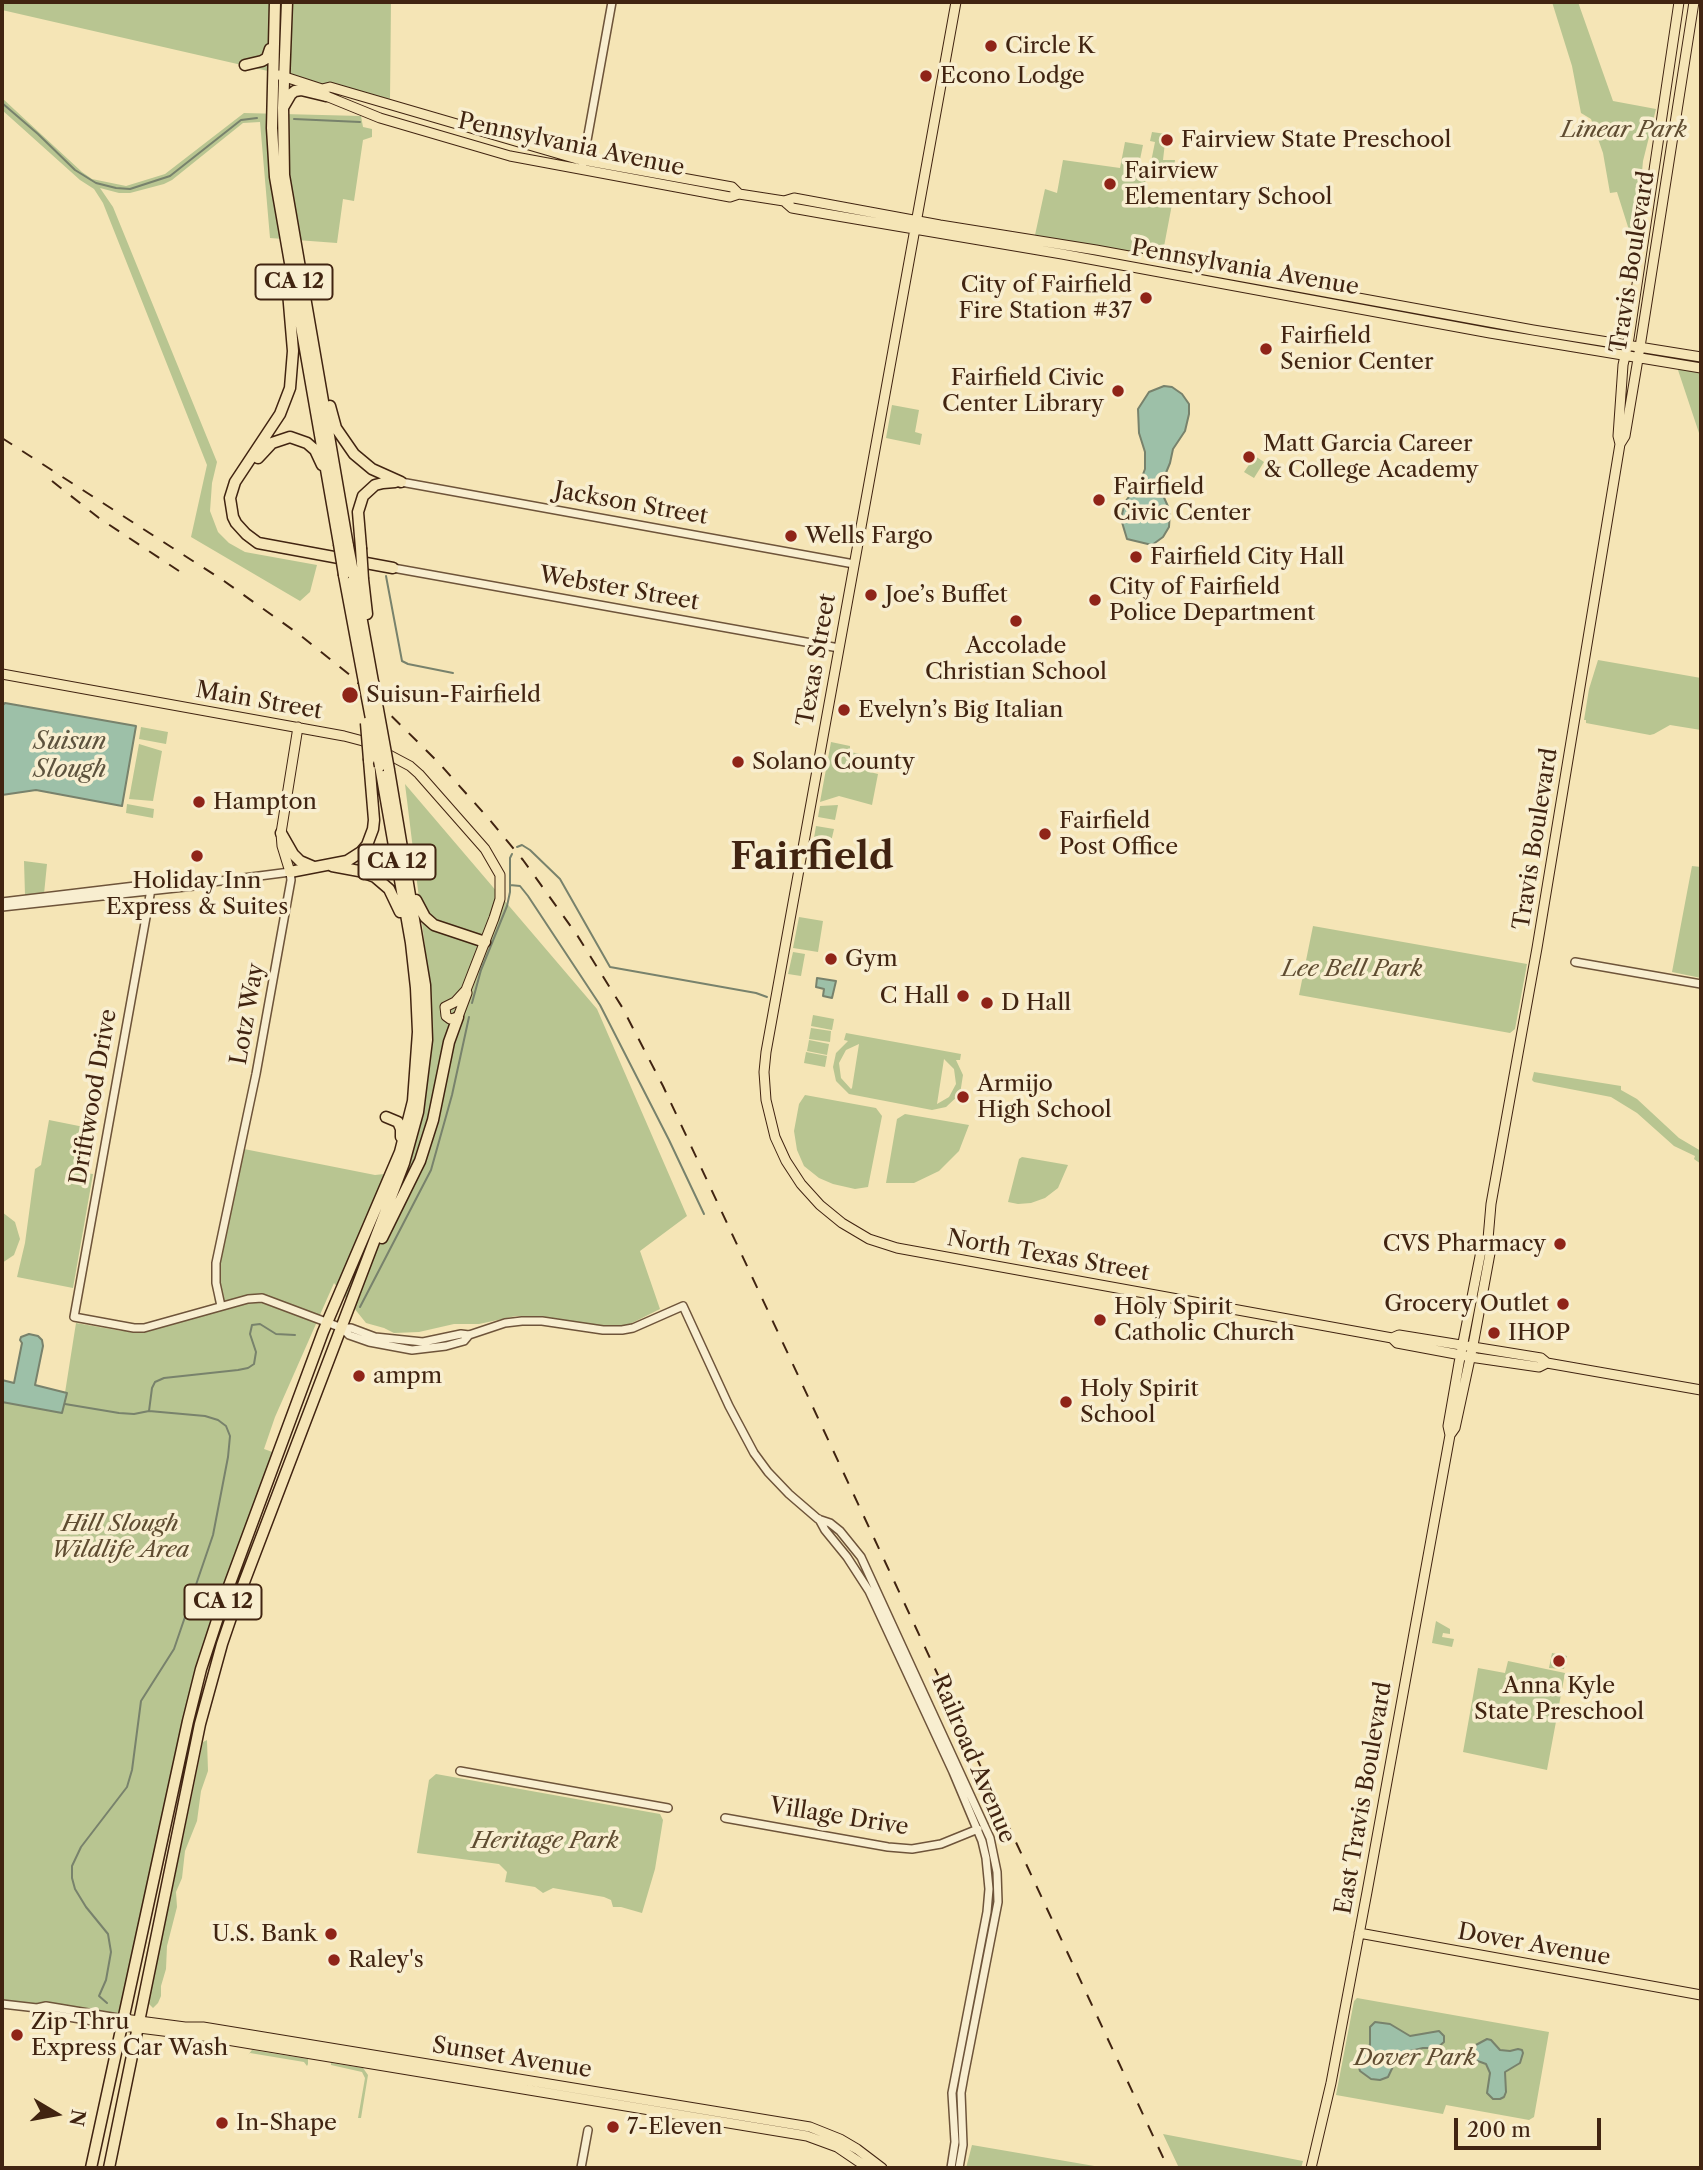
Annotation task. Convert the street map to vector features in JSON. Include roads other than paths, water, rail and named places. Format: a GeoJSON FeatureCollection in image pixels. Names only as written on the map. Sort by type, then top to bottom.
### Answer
{"type":"FeatureCollection","features":[{"type":"Feature","properties":{"kind":"highway","name":"CA 12"},"geometry":{"type":"LineString","coordinates":[[91,2168],[201,1669],[326,1322],[400,1152],[413,1092],[418,1032],[412,959],[379,765],[354,577],[329,489],[273,157],[275,2]]}},
{"type":"Feature","properties":{"kind":"highway","name":"CA 12"},"geometry":{"type":"LineString","coordinates":[[287,2],[283,108],[284,175],[343,545]]}},
{"type":"Feature","properties":{"kind":"highway"},"geometry":{"type":"LineString","coordinates":[[245,65],[267,58],[274,40]]}},
{"type":"Feature","properties":{"kind":"highway"},"geometry":{"type":"LineString","coordinates":[[283,108],[290,94],[295,91],[324,93]]}},
{"type":"Feature","properties":{"kind":"highway"},"geometry":{"type":"LineString","coordinates":[[286,239],[293,376],[280,414],[240,473],[232,491],[230,507],[233,517],[253,540],[268,545],[393,568]]}},
{"type":"Feature","properties":{"kind":"highway"},"geometry":{"type":"LineString","coordinates":[[305,302],[313,321],[332,414],[343,439],[362,461],[401,482]]}},
{"type":"Feature","properties":{"kind":"highway"},"geometry":{"type":"LineString","coordinates":[[240,527],[234,507],[239,485],[265,449],[281,438],[299,439],[315,450],[329,489]]}},
{"type":"Feature","properties":{"kind":"highway"},"geometry":{"type":"LineString","coordinates":[[365,653],[354,577],[361,548],[358,512],[363,496],[375,485],[401,482]]}},
{"type":"Feature","properties":{"kind":"highway"},"geometry":{"type":"LineString","coordinates":[[329,866],[354,858],[371,837],[379,765],[364,700],[368,682]]}},
{"type":"Feature","properties":{"kind":"highway","name":"CA 12"},"geometry":{"type":"LineString","coordinates":[[109,2168],[201,1724],[216,1664],[235,1606],[410,1144],[418,1112],[425,1069],[425,985],[405,864],[379,765]]}},
{"type":"Feature","properties":{"kind":"highway"},"geometry":{"type":"LineString","coordinates":[[281,833],[293,854],[313,867]]}},
{"type":"Feature","properties":{"kind":"highway"},"geometry":{"type":"LineString","coordinates":[[405,864],[417,903],[425,917],[439,927],[485,942]]}},
{"type":"Feature","properties":{"kind":"highway"},"geometry":{"type":"LineString","coordinates":[[289,872],[329,866],[368,873],[389,889],[397,905],[412,959]]}},
{"type":"Feature","properties":{"kind":"highway"},"geometry":{"type":"LineString","coordinates":[[363,1271],[400,1205],[420,1161],[433,1120],[449,1042],[458,1017]]}},
{"type":"Feature","properties":{"kind":"highway"},"geometry":{"type":"LineString","coordinates":[[400,1152],[400,1125],[396,1120],[386,1117],[403,1114],[413,1092]]}},
{"type":"Feature","properties":{"kind":"main road","name":"Texas Street"},"geometry":{"type":"LineString","coordinates":[[800,1182],[786,1161],[770,1121],[764,1072],[765,1052],[956,2]]}},
{"type":"Feature","properties":{"kind":"main road","name":"Travis Boulevard"},"geometry":{"type":"LineString","coordinates":[[1620,444],[1618,436],[1625,356],[1679,2]]}},
{"type":"Feature","properties":{"kind":"main road","name":"Travis Boulevard"},"geometry":{"type":"LineString","coordinates":[[1467,1352],[1491,1248],[1488,1239],[1491,1205],[1539,936],[1620,444],[1625,436],[1640,347],[1693,2]]}},
{"type":"Feature","properties":{"kind":"main road","name":"Pennsylvania Avenue"},"geometry":{"type":"LineString","coordinates":[[272,73],[380,118],[491,151],[583,164]]}},
{"type":"Feature","properties":{"kind":"main road","name":"Pennsylvania Avenue"},"geometry":{"type":"LineString","coordinates":[[324,93],[330,87],[583,164],[730,197],[739,194],[784,201],[792,208],[1004,240],[1701,368]]}},
{"type":"Feature","properties":{"kind":"main road","name":"Pennsylvania Avenue"},"geometry":{"type":"LineString","coordinates":[[916,225],[982,242],[1008,239],[1020,241],[1024,238],[1520,328],[1701,357]]}},
{"type":"Feature","properties":{"kind":"main road","name":"Main Street"},"geometry":{"type":"LineString","coordinates":[[2,674],[356,738],[401,760],[419,774],[474,835],[495,863],[501,882],[497,908],[458,1017],[450,1019],[446,1016],[445,1007],[455,1002],[466,990]]}},
{"type":"Feature","properties":{"kind":"main road","name":"Lotz Way"},"geometry":{"type":"LineString","coordinates":[[289,872],[281,833],[298,727]]}},
{"type":"Feature","properties":{"kind":"main road","name":"North Texas Street"},"geometry":{"type":"LineString","coordinates":[[800,1182],[820,1205],[842,1223],[869,1239],[897,1248],[1392,1338],[1397,1343],[1541,1358],[1547,1363],[1701,1390]]}},
{"type":"Feature","properties":{"kind":"main road","name":"East Travis Boulevard"},"geometry":{"type":"LineString","coordinates":[[1311,2168],[1331,2083],[1359,1933],[1450,1435],[1448,1426],[1467,1352]]}},
{"type":"Feature","properties":{"kind":"main road","name":"Dover Avenue"},"geometry":{"type":"LineString","coordinates":[[1359,1933],[1701,1995]]}},
{"type":"Feature","properties":{"kind":"main road","name":"Sunset Avenue"},"geometry":{"type":"LineString","coordinates":[[124,2022],[203,2027],[810,2127],[857,2148],[882,2168]]}},
{"type":"Feature","properties":{"kind":"main road","name":"Sunset Avenue"},"geometry":{"type":"LineString","coordinates":[[140,2024],[807,2136],[837,2147],[867,2168]]}},
{"type":"Feature","properties":{"kind":"street"},"geometry":{"type":"LineString","coordinates":[[583,164],[612,2]]}},
{"type":"Feature","properties":{"kind":"street","name":"Jackson Street"},"geometry":{"type":"LineString","coordinates":[[401,482],[854,564]]}},
{"type":"Feature","properties":{"kind":"street","name":"Webster Street"},"geometry":{"type":"LineString","coordinates":[[393,568],[839,649]]}},
{"type":"Feature","properties":{"kind":"street"},"geometry":{"type":"LineString","coordinates":[[2,907],[289,872]]}},
{"type":"Feature","properties":{"kind":"street","name":"Lotz Way"},"geometry":{"type":"LineString","coordinates":[[221,1306],[216,1283],[216,1263],[257,1074],[291,880],[289,872]]}},
{"type":"Feature","properties":{"kind":"street"},"geometry":{"type":"LineString","coordinates":[[2,902],[151,888]]}},
{"type":"Feature","properties":{"kind":"street","name":"Driftwood Drive"},"geometry":{"type":"LineString","coordinates":[[151,888],[74,1318],[144,1328],[221,1306]]}},
{"type":"Feature","properties":{"kind":"street"},"geometry":{"type":"LineString","coordinates":[[1575,962],[1701,984]]}},
{"type":"Feature","properties":{"kind":"street"},"geometry":{"type":"LineString","coordinates":[[221,1306],[262,1298],[342,1328],[407,1342]]}},
{"type":"Feature","properties":{"kind":"street","name":"Railroad Avenue"},"geometry":{"type":"LineString","coordinates":[[469,1335],[505,1323],[522,1321],[622,1330],[633,1328],[683,1306],[754,1454],[789,1494],[818,1519],[869,1591],[953,1772],[986,1858],[989,1899],[953,2081],[955,2142],[951,2168]]}},
{"type":"Feature","properties":{"kind":"street"},"geometry":{"type":"LineString","coordinates":[[342,1328],[349,1335],[369,1342],[412,1350],[432,1349],[464,1341],[469,1335]]}},
{"type":"Feature","properties":{"kind":"street"},"geometry":{"type":"LineString","coordinates":[[393,1348],[395,1344],[469,1335]]}},
{"type":"Feature","properties":{"kind":"street","name":"Railroad Avenue"},"geometry":{"type":"LineString","coordinates":[[818,1519],[830,1523],[840,1531],[861,1557],[985,1825],[995,1855],[998,1902],[961,2093],[963,2145],[959,2168]]}},
{"type":"Feature","properties":{"kind":"street"},"geometry":{"type":"LineString","coordinates":[[460,1771],[668,1808]]}},
{"type":"Feature","properties":{"kind":"street","name":"Village Drive"},"geometry":{"type":"LineString","coordinates":[[725,1818],[912,1849],[941,1844],[985,1825]]}},
{"type":"Feature","properties":{"kind":"street"},"geometry":{"type":"LineString","coordinates":[[2,2004],[37,2008],[46,2006],[124,2022]]}},
{"type":"Feature","properties":{"kind":"street"},"geometry":{"type":"LineString","coordinates":[[37,2008],[54,2015],[124,2022]]}},
{"type":"Feature","properties":{"kind":"street"},"geometry":{"type":"LineString","coordinates":[[54,2015],[58,2011],[74,2014],[79,2012]]}},
{"type":"Feature","properties":{"kind":"street"},"geometry":{"type":"LineString","coordinates":[[582,2168],[588,2130]]}},
{"type":"Feature","properties":{"kind":"water"},"geometry":{"type":"Polygon","coordinates":[[[1164,386],[1172,387],[1182,394],[1189,404],[1189,414],[1185,431],[1173,449],[1163,480],[1162,493],[1170,511],[1169,527],[1163,537],[1152,545],[1127,539],[1121,519],[1125,502],[1140,482],[1145,469],[1138,409],[1149,392],[1164,386]]]}},
{"type":"Feature","properties":{"kind":"water","name":"Suisun Slough"},"geometry":{"type":"Polygon","coordinates":[[[5,703],[136,726],[122,806],[36,790],[2,795],[2,706],[5,703]]]}},
{"type":"Feature","properties":{"kind":"water"},"geometry":{"type":"Polygon","coordinates":[[[817,978],[836,981],[832,998],[823,996],[824,989],[816,987],[817,978]]]}},
{"type":"Feature","properties":{"kind":"water"},"geometry":{"type":"Polygon","coordinates":[[[29,1334],[38,1336],[43,1346],[35,1385],[67,1393],[62,1413],[2,1402],[2,1380],[14,1383],[22,1343],[20,1340],[29,1334]]]}},
{"type":"Feature","properties":{"kind":"water"},"geometry":{"type":"Polygon","coordinates":[[[1375,2022],[1390,2024],[1410,2036],[1439,2031],[1444,2036],[1444,2042],[1437,2048],[1406,2052],[1397,2058],[1388,2077],[1371,2079],[1360,2071],[1357,2061],[1370,2045],[1370,2027],[1375,2022]]]}},
{"type":"Feature","properties":{"kind":"water"},"geometry":{"type":"Polygon","coordinates":[[[1487,2039],[1500,2050],[1518,2049],[1523,2053],[1520,2063],[1505,2072],[1506,2092],[1500,2099],[1493,2099],[1487,2093],[1490,2073],[1486,2064],[1475,2060],[1462,2067],[1458,2063],[1461,2053],[1487,2039]]]}},
{"type":"Feature","properties":{"kind":"waterway"},"geometry":{"type":"LineString","coordinates":[[2,103],[75,170],[96,183],[130,189],[170,176],[241,120],[257,118]]}},
{"type":"Feature","properties":{"kind":"waterway"},"geometry":{"type":"LineString","coordinates":[[294,119],[360,122]]}},
{"type":"Feature","properties":{"kind":"waterway"},"geometry":{"type":"LineString","coordinates":[[386,576],[402,661],[453,673]]}},
{"type":"Feature","properties":{"kind":"waterway"},"geometry":{"type":"LineString","coordinates":[[517,847],[522,845],[530,850],[560,879],[610,967],[767,997]]}},
{"type":"Feature","properties":{"kind":"waterway"},"geometry":{"type":"LineString","coordinates":[[472,1003],[481,970],[507,906],[512,854]]}},
{"type":"Feature","properties":{"kind":"waterway"},"geometry":{"type":"LineString","coordinates":[[510,885],[520,886],[528,896],[600,1005],[704,1214]]}},
{"type":"Feature","properties":{"kind":"waterway"},"geometry":{"type":"LineString","coordinates":[[360,1307],[431,1170],[452,1095],[469,1017]]}},
{"type":"Feature","properties":{"kind":"waterway"},"geometry":{"type":"LineString","coordinates":[[149,1411],[155,1382],[164,1378],[238,1370],[254,1364],[256,1352],[250,1334],[252,1325],[260,1324],[276,1334],[295,1335]]}},
{"type":"Feature","properties":{"kind":"waterway"},"geometry":{"type":"LineString","coordinates":[[65,1404],[119,1413],[149,1411],[205,1416],[226,1426],[230,1436],[213,1535],[174,1649],[141,1701],[132,1770],[127,1787],[81,1847],[72,1866],[75,1889],[108,1934],[111,1952],[106,1980],[99,1996],[107,2003]]}},
{"type":"Feature","properties":{"kind":"railway"},"geometry":{"type":"LineString","coordinates":[[2,438],[224,581],[300,635],[350,675],[438,762],[489,819],[523,860],[577,935],[622,1007],[663,1086],[1168,2168]]}},
{"type":"Feature","properties":{"kind":"railway"},"geometry":{"type":"LineString","coordinates":[[52,481],[99,518],[179,571]]}},
{"type":"Feature","properties":{"kind":"place","name":"Circle K"},"geometry":{"type":"Point","coordinates":[991,46]}},
{"type":"Feature","properties":{"kind":"place","name":"Econo Lodge"},"geometry":{"type":"Point","coordinates":[926,76]}},
{"type":"Feature","properties":{"kind":"place","name":"Fairview State Preschool"},"geometry":{"type":"Point","coordinates":[1167,140]}},
{"type":"Feature","properties":{"kind":"place","name":"Fairview Elementary School"},"geometry":{"type":"Point","coordinates":[1110,184]}},
{"type":"Feature","properties":{"kind":"place","name":"City of Fairfield Fire Station #37"},"geometry":{"type":"Point","coordinates":[1146,298]}},
{"type":"Feature","properties":{"kind":"place","name":"Fairfield Senior Center"},"geometry":{"type":"Point","coordinates":[1266,349]}},
{"type":"Feature","properties":{"kind":"place","name":"Fairfield Civic Center Library"},"geometry":{"type":"Point","coordinates":[1118,391]}},
{"type":"Feature","properties":{"kind":"place","name":"Matt Garcia Career & College Academy"},"geometry":{"type":"Point","coordinates":[1249,457]}},
{"type":"Feature","properties":{"kind":"place","name":"Fairfield Civic Center"},"geometry":{"type":"Point","coordinates":[1099,500]}},
{"type":"Feature","properties":{"kind":"place","name":"Wells Fargo"},"geometry":{"type":"Point","coordinates":[791,536]}},
{"type":"Feature","properties":{"kind":"place","name":"Fairfield City Hall"},"geometry":{"type":"Point","coordinates":[1136,557]}},
{"type":"Feature","properties":{"kind":"place","name":"Joe’s Buffet"},"geometry":{"type":"Point","coordinates":[871,595]}},
{"type":"Feature","properties":{"kind":"place","name":"City of Fairfield Police Department"},"geometry":{"type":"Point","coordinates":[1095,600]}},
{"type":"Feature","properties":{"kind":"place","name":"Accolade Christian School"},"geometry":{"type":"Point","coordinates":[1016,621]}},
{"type":"Feature","properties":{"kind":"place","name":"Suisun-Fairfield"},"geometry":{"type":"Point","coordinates":[350,695]}},
{"type":"Feature","properties":{"kind":"place","name":"Evelyn’s Big Italian"},"geometry":{"type":"Point","coordinates":[844,710]}},
{"type":"Feature","properties":{"kind":"place","name":"Solano County"},"geometry":{"type":"Point","coordinates":[738,762]}},
{"type":"Feature","properties":{"kind":"place","name":"Hampton"},"geometry":{"type":"Point","coordinates":[199,802]}},
{"type":"Feature","properties":{"kind":"place","name":"Fairfield Post Office"},"geometry":{"type":"Point","coordinates":[1045,834]}},
{"type":"Feature","properties":{"kind":"place","name":"Holiday Inn Express & Suites"},"geometry":{"type":"Point","coordinates":[197,856]}},
{"type":"Feature","properties":{"kind":"place","name":"Gym"},"geometry":{"type":"Point","coordinates":[831,959]}},
{"type":"Feature","properties":{"kind":"place","name":"C Hall"},"geometry":{"type":"Point","coordinates":[963,996]}},
{"type":"Feature","properties":{"kind":"place","name":"D Hall"},"geometry":{"type":"Point","coordinates":[987,1003]}},
{"type":"Feature","properties":{"kind":"place","name":"Armijo High School"},"geometry":{"type":"Point","coordinates":[963,1097]}},
{"type":"Feature","properties":{"kind":"place","name":"CVS Pharmacy"},"geometry":{"type":"Point","coordinates":[1560,1244]}},
{"type":"Feature","properties":{"kind":"place","name":"Grocery Outlet"},"geometry":{"type":"Point","coordinates":[1563,1304]}},
{"type":"Feature","properties":{"kind":"place","name":"Holy Spirit Catholic Church"},"geometry":{"type":"Point","coordinates":[1100,1320]}},
{"type":"Feature","properties":{"kind":"place","name":"IHOP"},"geometry":{"type":"Point","coordinates":[1494,1333]}},
{"type":"Feature","properties":{"kind":"place","name":"ampm"},"geometry":{"type":"Point","coordinates":[359,1376]}},
{"type":"Feature","properties":{"kind":"place","name":"Holy Spirit School"},"geometry":{"type":"Point","coordinates":[1066,1402]}},
{"type":"Feature","properties":{"kind":"place","name":"Anna Kyle State Preschool"},"geometry":{"type":"Point","coordinates":[1559,1661]}},
{"type":"Feature","properties":{"kind":"place","name":"U.S. Bank"},"geometry":{"type":"Point","coordinates":[331,1934]}},
{"type":"Feature","properties":{"kind":"place","name":"Raley's"},"geometry":{"type":"Point","coordinates":[334,1960]}},
{"type":"Feature","properties":{"kind":"place","name":"Zip Thru Express Car Wash"},"geometry":{"type":"Point","coordinates":[17,2035]}},
{"type":"Feature","properties":{"kind":"place","name":"In-Shape"},"geometry":{"type":"Point","coordinates":[222,2123]}},
{"type":"Feature","properties":{"kind":"place","name":"7-Eleven"},"geometry":{"type":"Point","coordinates":[613,2127]}},
{"type":"Feature","properties":{"kind":"district","name":"Fairfield"},"geometry":{"type":"Point","coordinates":[812,858]}},
{"type":"Feature","properties":{"kind":"park label","name":"Linear Park"},"geometry":{"type":"Point","coordinates":[1624,130]}},
{"type":"Feature","properties":{"kind":"park label","name":"Lee Bell Park"},"geometry":{"type":"Point","coordinates":[1352,969]}},
{"type":"Feature","properties":{"kind":"park label","name":"Hill Slough Wildlife Area"},"geometry":{"type":"Point","coordinates":[120,1537]}},
{"type":"Feature","properties":{"kind":"park label","name":"Heritage Park"},"geometry":{"type":"Point","coordinates":[545,1841]}},
{"type":"Feature","properties":{"kind":"park label","name":"Dover Park"},"geometry":{"type":"Point","coordinates":[1415,2058]}}]}
